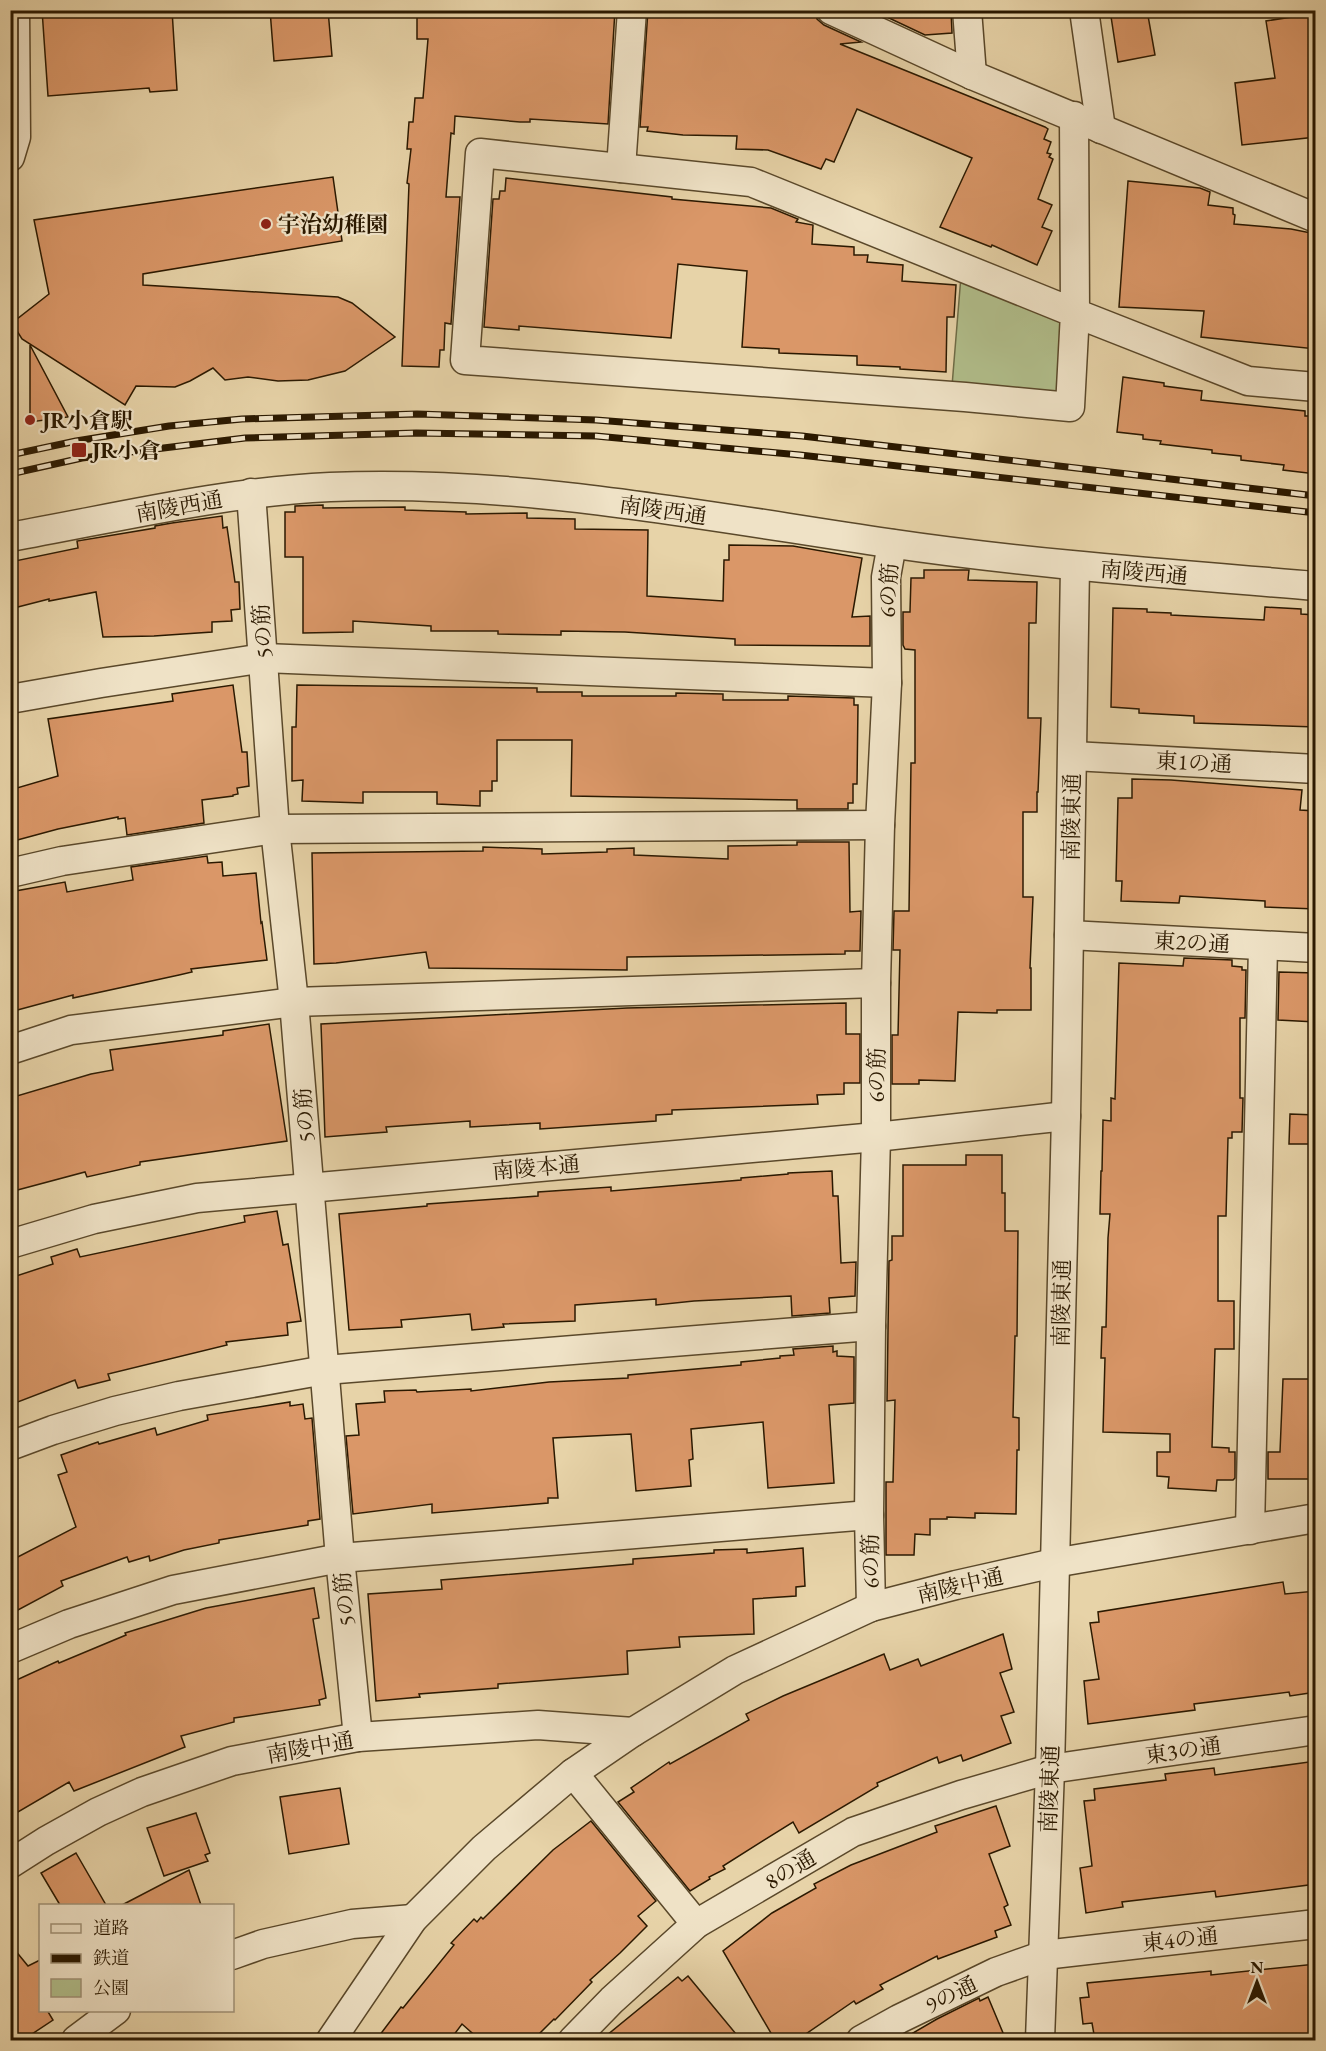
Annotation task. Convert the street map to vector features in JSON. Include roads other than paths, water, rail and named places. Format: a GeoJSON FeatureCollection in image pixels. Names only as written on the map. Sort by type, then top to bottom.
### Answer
{"type":"FeatureCollection","features":[{"type":"Feature","properties":{"kind":"street"},"geometry":{"type":"LineString","coordinates":[[10,156],[16,136],[15,10]]}},
{"type":"Feature","properties":{"kind":"street"},"geometry":{"type":"LineString","coordinates":[[621,168],[632,10]]}},
{"type":"Feature","properties":{"kind":"street"},"geometry":{"type":"LineString","coordinates":[[831,10],[972,75],[1316,218]]}},
{"type":"Feature","properties":{"kind":"street"},"geometry":{"type":"LineString","coordinates":[[967,10],[972,75]]}},
{"type":"Feature","properties":{"kind":"street"},"geometry":{"type":"LineString","coordinates":[[1084,10],[1101,129]]}},
{"type":"Feature","properties":{"kind":"street"},"geometry":{"type":"LineString","coordinates":[[1074,116],[1075,313],[1070,407],[465,360],[480,153],[752,182],[1075,313],[1248,381],[1316,387]]}},
{"type":"Feature","properties":{"kind":"street","name":"南陵西通"},"geometry":{"type":"LineString","coordinates":[[10,537],[251,493],[331,487],[410,486],[499,489],[589,498],[892,544],[1075,566],[1316,586]]}},
{"type":"Feature","properties":{"kind":"street","name":"5の筋"},"geometry":{"type":"LineString","coordinates":[[251,493],[275,828],[294,1002],[340,1558],[358,1737]]}},
{"type":"Feature","properties":{"kind":"street","name":"6の筋"},"geometry":{"type":"LineString","coordinates":[[871,1607],[869,1515],[876,1137],[876,983],[887,683],[886,578],[892,544]]}},
{"type":"Feature","properties":{"kind":"street","name":"南陵東通"},"geometry":{"type":"LineString","coordinates":[[1040,2040],[1050,1769],[1066,1116],[1075,566]]}},
{"type":"Feature","properties":{"kind":"street"},"geometry":{"type":"LineString","coordinates":[[10,699],[264,658],[887,683]]}},
{"type":"Feature","properties":{"kind":"street","name":"東1の通"},"geometry":{"type":"LineString","coordinates":[[1073,756],[1316,769]]}},
{"type":"Feature","properties":{"kind":"street"},"geometry":{"type":"LineString","coordinates":[[10,873],[62,861],[275,828],[880,825]]}},
{"type":"Feature","properties":{"kind":"street","name":"東2の通"},"geometry":{"type":"LineString","coordinates":[[1069,935],[1316,948]]}},
{"type":"Feature","properties":{"kind":"street"},"geometry":{"type":"LineString","coordinates":[[1251,1530],[1263,946]]}},
{"type":"Feature","properties":{"kind":"street"},"geometry":{"type":"LineString","coordinates":[[10,1050],[71,1030],[294,1002],[876,983]]}},
{"type":"Feature","properties":{"kind":"street","name":"南陵本通"},"geometry":{"type":"LineString","coordinates":[[10,1244],[94,1219],[197,1198],[310,1186],[876,1137],[1066,1116]]}},
{"type":"Feature","properties":{"kind":"street"},"geometry":{"type":"LineString","coordinates":[[10,1446],[53,1430],[179,1396],[325,1370],[871,1326]]}},
{"type":"Feature","properties":{"kind":"street"},"geometry":{"type":"LineString","coordinates":[[10,1649],[79,1620],[173,1590],[340,1558],[869,1515]]}},
{"type":"Feature","properties":{"kind":"street","name":"南陵中通"},"geometry":{"type":"LineString","coordinates":[[331,2040],[413,1918],[484,1848],[527,1809],[573,1773],[633,1732],[735,1670],[871,1607],[1054,1563],[1316,1518]]}},
{"type":"Feature","properties":{"kind":"street","name":"南陵中通"},"geometry":{"type":"LineString","coordinates":[[10,1864],[45,1841],[98,1812],[142,1792],[232,1761],[358,1737],[538,1725],[633,1732]]}},
{"type":"Feature","properties":{"kind":"street","name":"東3の通"},"geometry":{"type":"LineString","coordinates":[[1050,1769],[1316,1731]]}},
{"type":"Feature","properties":{"kind":"street","name":"8の通"},"geometry":{"type":"LineString","coordinates":[[573,2040],[612,2000],[696,1924],[853,1832],[961,1795],[1050,1769]]}},
{"type":"Feature","properties":{"kind":"street"},"geometry":{"type":"LineString","coordinates":[[573,1773],[696,1924]]}},
{"type":"Feature","properties":{"kind":"street"},"geometry":{"type":"LineString","coordinates":[[234,1954],[263,1944],[352,1924],[413,1918]]}},
{"type":"Feature","properties":{"kind":"street","name":"東4の通"},"geometry":{"type":"LineString","coordinates":[[1044,1955],[1316,1924]]}},
{"type":"Feature","properties":{"kind":"street","name":"9の通"},"geometry":{"type":"LineString","coordinates":[[861,2040],[996,1972],[1044,1955]]}},
{"type":"Feature","properties":{"kind":"street"},"geometry":{"type":"LineString","coordinates":[[76,2040],[113,2012]]}},
{"type":"Feature","properties":{"kind":"railway"},"geometry":{"type":"LineString","coordinates":[[10,455],[76,441],[169,426],[242,419],[417,414],[596,420],[802,436],[1316,496]]}},
{"type":"Feature","properties":{"kind":"railway"},"geometry":{"type":"LineString","coordinates":[[10,474],[82,458],[245,438],[416,433],[596,436],[800,455],[1316,513]]}},
{"type":"Feature","properties":{"kind":"place","name":"宇治幼稚園"},"geometry":{"type":"Point","coordinates":[266,224]}},
{"type":"Feature","properties":{"kind":"place","name":"JR小倉駅"},"geometry":{"type":"Point","coordinates":[30,420]}},
{"type":"Feature","properties":{"kind":"place","name":"JR小倉"},"geometry":{"type":"Point","coordinates":[79,450]}}]}
